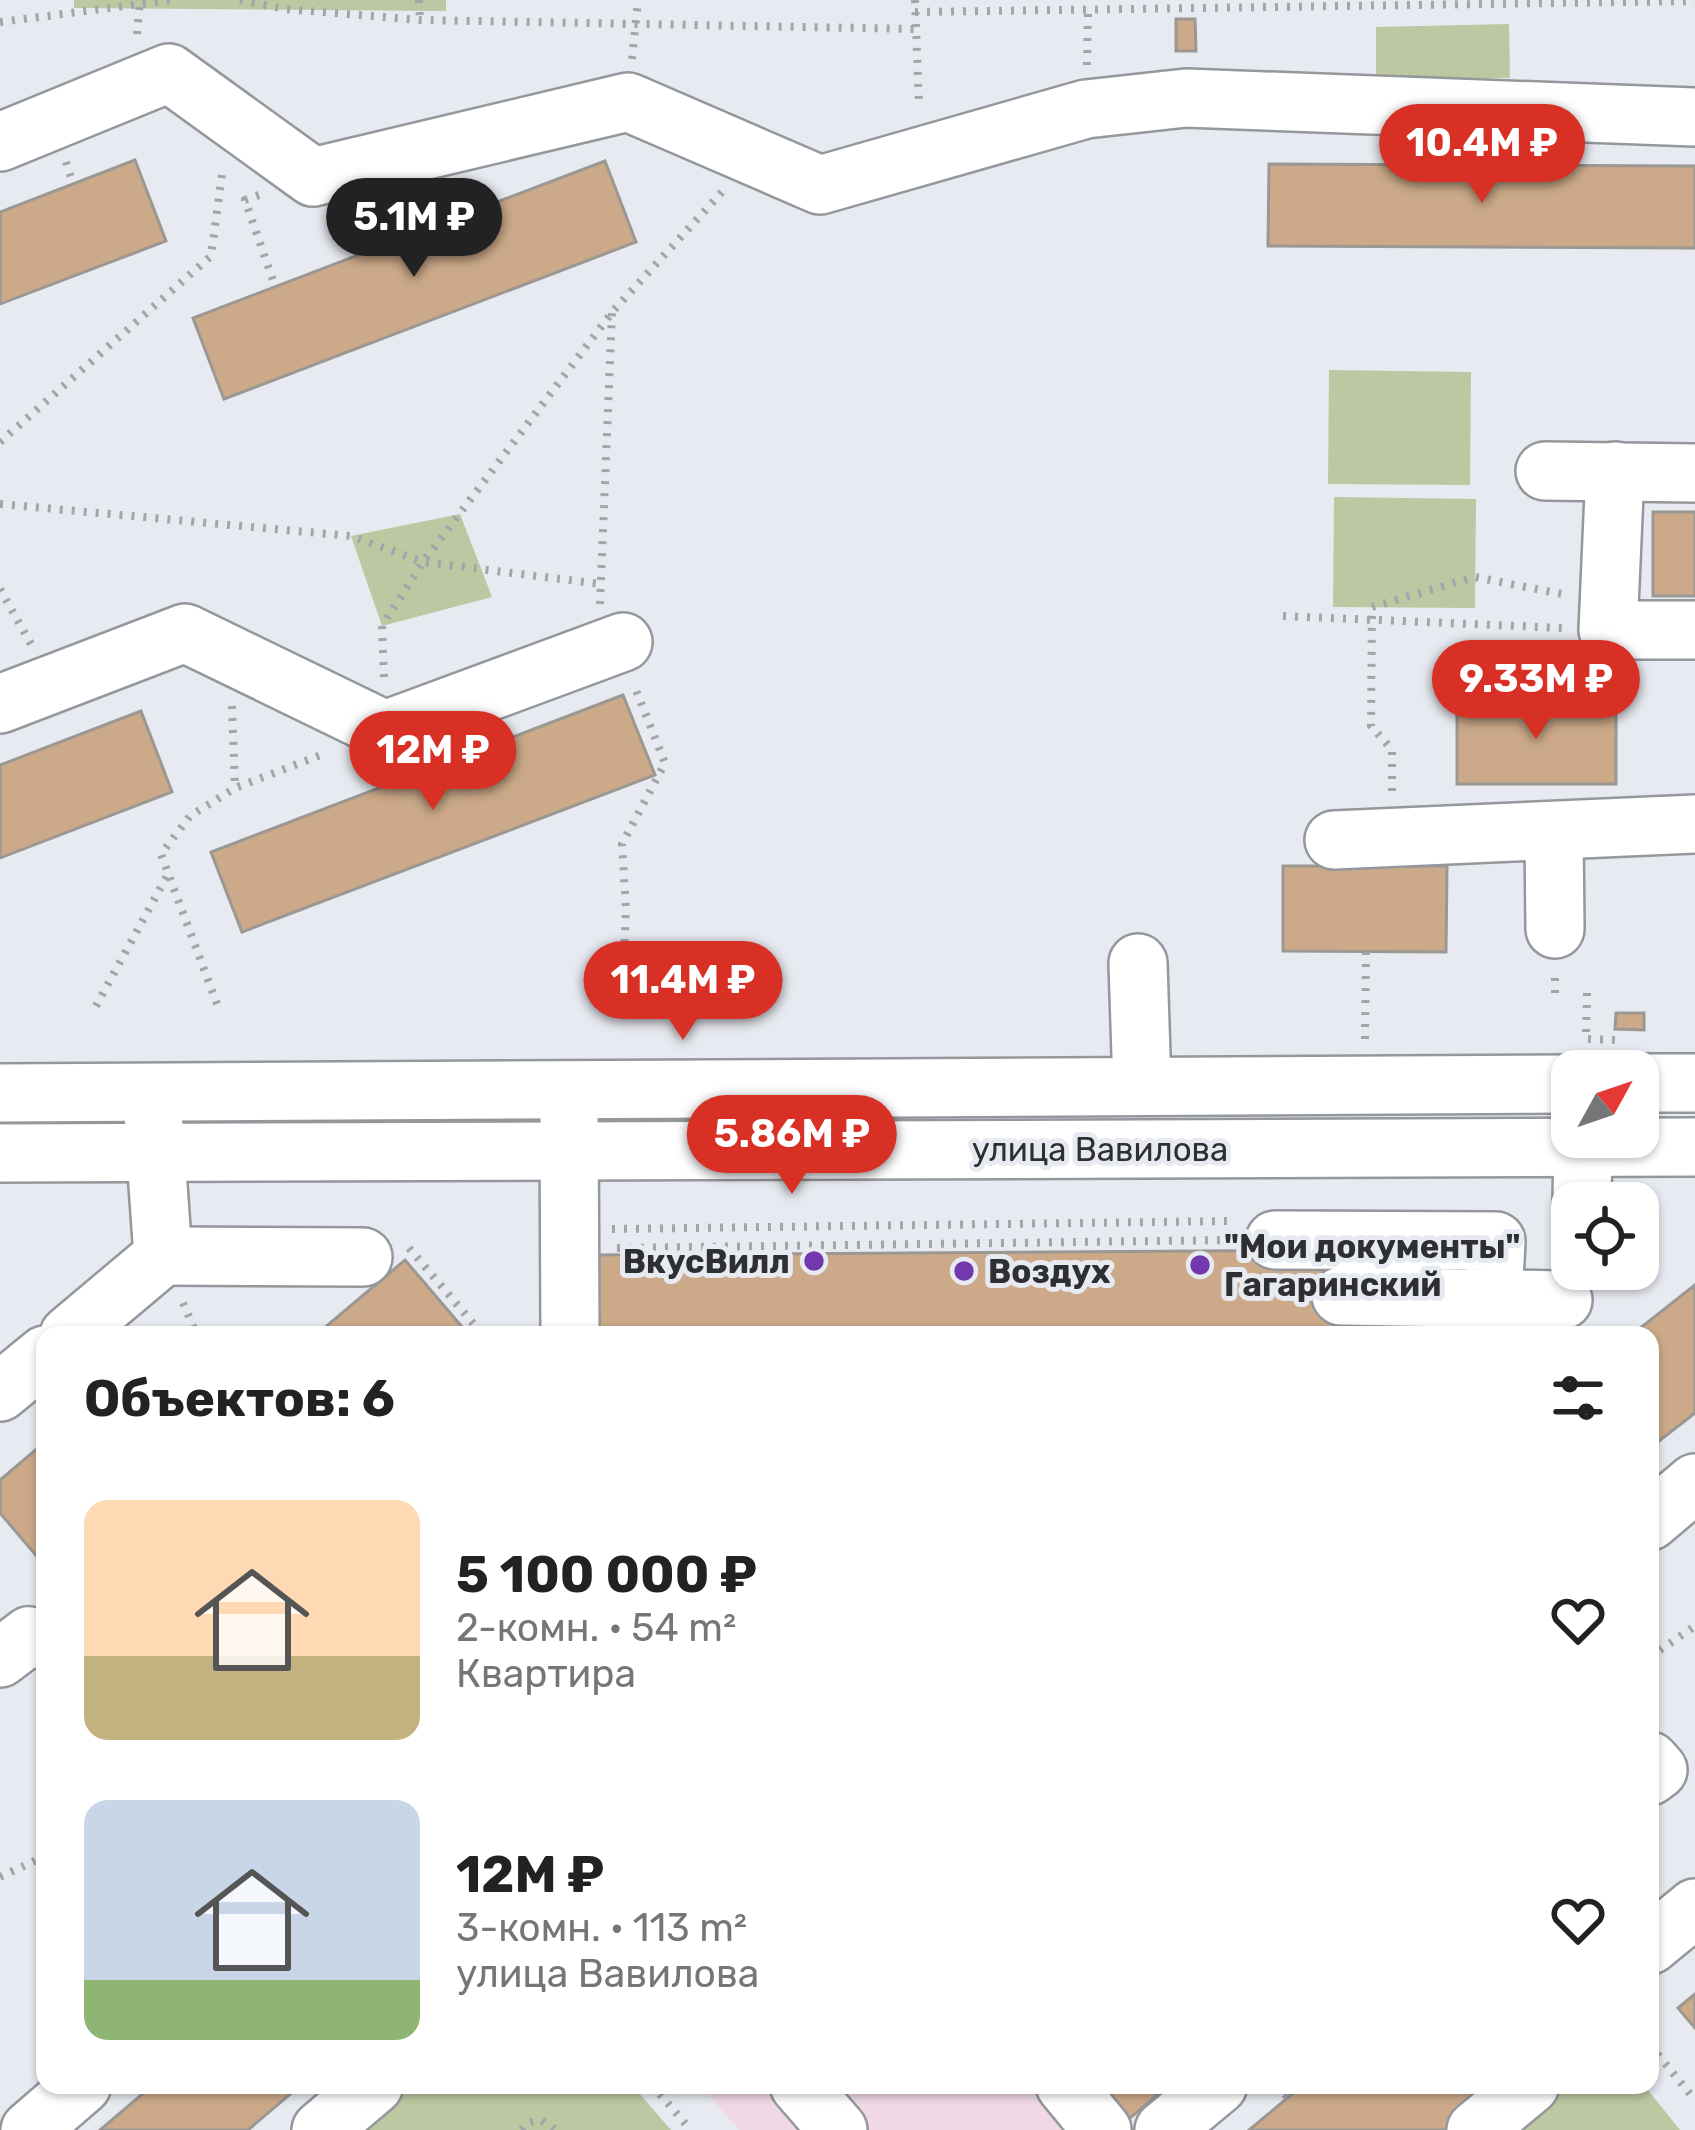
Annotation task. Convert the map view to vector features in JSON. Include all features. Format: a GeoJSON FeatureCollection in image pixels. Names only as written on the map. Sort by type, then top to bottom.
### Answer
{"type":"FeatureCollection","features":[{"type":"Feature","properties":{"kind":"street"},"geometry":{"type":"LineString","coordinates":[[0,142],[170,74],[314,177],[628,102],[820,185],[1086,109],[1186,98],[1695,118]]}},
{"type":"Feature","properties":{"kind":"street"},"geometry":{"type":"LineString","coordinates":[[1544,471],[1695,473]]}},
{"type":"Feature","properties":{"kind":"street"},"geometry":{"type":"LineString","coordinates":[[1615,471],[1609,617],[1695,630]]}},
{"type":"Feature","properties":{"kind":"street"},"geometry":{"type":"LineString","coordinates":[[0,704],[185,633],[385,730],[619,660]]}},
{"type":"Feature","properties":{"kind":"street"},"geometry":{"type":"LineString","coordinates":[[1334,840],[1695,824]]}},
{"type":"Feature","properties":{"kind":"street"},"geometry":{"type":"LineString","coordinates":[[1554,831],[1555,951]]}},
{"type":"Feature","properties":{"kind":"street"},"geometry":{"type":"LineString","coordinates":[[1138,963],[1142,1086]]}},
{"type":"Feature","properties":{"kind":"street"},"geometry":{"type":"LineString","coordinates":[[1659,1071],[1695,1083]]}},
{"type":"Feature","properties":{"kind":"street","name":"улица Вавилова"},"geometry":{"type":"LineString","coordinates":[[0,1093],[1551,1084]]}},
{"type":"Feature","properties":{"kind":"street"},"geometry":{"type":"LineString","coordinates":[[569,1090],[570,1326]]}},
{"type":"Feature","properties":{"kind":"street"},"geometry":{"type":"LineString","coordinates":[[152,1092],[163,1256]]}},
{"type":"Feature","properties":{"kind":"street","name":"улица Вавилова"},"geometry":{"type":"LineString","coordinates":[[0,1153],[570,1151],[1583,1162],[1695,1147]]}},
{"type":"Feature","properties":{"kind":"street"},"geometry":{"type":"LineString","coordinates":[[1260,1231],[1496,1241],[1493,1299]]}},
{"type":"Feature","properties":{"kind":"street"},"geometry":{"type":"LineString","coordinates":[[79,1326],[163,1256],[363,1257]]}},
{"type":"Feature","properties":{"kind":"street"},"geometry":{"type":"LineString","coordinates":[[1341,1296],[1561,1296]]}},
{"type":"Feature","properties":{"kind":"street"},"geometry":{"type":"LineString","coordinates":[[0,1392],[36,1362]]}},
{"type":"Feature","properties":{"kind":"street"},"geometry":{"type":"LineString","coordinates":[[1659,1513],[1695,1483]]}},
{"type":"Feature","properties":{"kind":"street"},"geometry":{"type":"LineString","coordinates":[[0,1658],[29,1636],[36,1638]]}},
{"type":"Feature","properties":{"kind":"street"},"geometry":{"type":"LineString","coordinates":[[1659,1938],[1695,1908]]}},
{"type":"Feature","properties":{"kind":"street"},"geometry":{"type":"LineString","coordinates":[[30,2130],[72,2094]]}},
{"type":"Feature","properties":{"kind":"street"},"geometry":{"type":"LineString","coordinates":[[321,2130],[363,2094]]}},
{"type":"Feature","properties":{"kind":"street"},"geometry":{"type":"LineString","coordinates":[[807,2094],[838,2130]]}},
{"type":"Feature","properties":{"kind":"street"},"geometry":{"type":"LineString","coordinates":[[1072,2094],[1102,2130]]}},
{"type":"Feature","properties":{"kind":"street"},"geometry":{"type":"LineString","coordinates":[[1164,2130],[1207,2094]]}},
{"type":"Feature","properties":{"kind":"street"},"geometry":{"type":"LineString","coordinates":[[1475,2130],[1519,2094]]}},
{"type":"Feature","properties":{"kind":"path"},"geometry":{"type":"LineString","coordinates":[[0,22],[172,0]]}},
{"type":"Feature","properties":{"kind":"path"},"geometry":{"type":"LineString","coordinates":[[241,0],[420,20],[916,29]]}},
{"type":"Feature","properties":{"kind":"path"},"geometry":{"type":"LineString","coordinates":[[419,0],[420,20]]}},
{"type":"Feature","properties":{"kind":"path"},"geometry":{"type":"LineString","coordinates":[[915,0],[921,157]]}},
{"type":"Feature","properties":{"kind":"path"},"geometry":{"type":"LineString","coordinates":[[915,12],[1088,10],[1125,5],[1695,1]]}},
{"type":"Feature","properties":{"kind":"path"},"geometry":{"type":"LineString","coordinates":[[1088,10],[1088,33]]}},
{"type":"Feature","properties":{"kind":"path"},"geometry":{"type":"LineString","coordinates":[[0,442],[211,256],[230,118]]}},
{"type":"Feature","properties":{"kind":"path"},"geometry":{"type":"LineString","coordinates":[[217,1004],[161,854],[190,816],[235,788],[385,730],[382,626],[422,562],[613,310],[754,158]]}},
{"type":"Feature","properties":{"kind":"path"},"geometry":{"type":"LineString","coordinates":[[275,286],[245,200],[314,177]]}},
{"type":"Feature","properties":{"kind":"path"},"geometry":{"type":"LineString","coordinates":[[613,310],[601,584],[619,660],[665,763],[622,844],[626,909],[622,1002]]}},
{"type":"Feature","properties":{"kind":"path"},"geometry":{"type":"LineString","coordinates":[[0,504],[351,536],[422,562],[601,584]]}},
{"type":"Feature","properties":{"kind":"path"},"geometry":{"type":"LineString","coordinates":[[1391,838],[1392,750],[1371,726],[1372,607],[1475,577],[1609,617]]}},
{"type":"Feature","properties":{"kind":"path"},"geometry":{"type":"LineString","coordinates":[[0,589],[53,684]]}},
{"type":"Feature","properties":{"kind":"path"},"geometry":{"type":"LineString","coordinates":[[1283,616],[1374,620],[1609,617]]}},
{"type":"Feature","properties":{"kind":"path"},"geometry":{"type":"LineString","coordinates":[[231,693],[235,788]]}},
{"type":"Feature","properties":{"kind":"path"},"geometry":{"type":"LineString","coordinates":[[96,1006],[168,873]]}},
{"type":"Feature","properties":{"kind":"path"},"geometry":{"type":"LineString","coordinates":[[1365,994],[1366,951]]}},
{"type":"Feature","properties":{"kind":"path"},"geometry":{"type":"LineString","coordinates":[[1555,951],[1555,993]]}},
{"type":"Feature","properties":{"kind":"path"},"geometry":{"type":"LineString","coordinates":[[1587,993],[1586,1040],[1608,1050]]}},
{"type":"Feature","properties":{"kind":"path"},"geometry":{"type":"LineString","coordinates":[[770,1228],[770,1247]]}},
{"type":"Feature","properties":{"kind":"path"},"geometry":{"type":"LineString","coordinates":[[589,1229],[1260,1231]]}},
{"type":"Feature","properties":{"kind":"path"},"geometry":{"type":"LineString","coordinates":[[613,1229],[614,1248],[1260,1231]]}},
{"type":"Feature","properties":{"kind":"path"},"geometry":{"type":"LineString","coordinates":[[1659,1651],[1695,1626]]}},
{"type":"Feature","properties":{"kind":"path"},"geometry":{"type":"LineString","coordinates":[[0,1877],[36,1860]]}},
{"type":"Feature","properties":{"kind":"path"},"geometry":{"type":"LineString","coordinates":[[1659,2056],[1695,2100]]}},
{"type":"Feature","properties":{"kind":"path"},"geometry":{"type":"LineString","coordinates":[[660,2094],[691,2130]]}},
{"type":"Feature","properties":{"kind":"path"},"geometry":{"type":"LineString","coordinates":[[1285,2094],[1288,2098]]}},
{"type":"Feature","properties":{"kind":"path"},"geometry":{"type":"LineString","coordinates":[[522,2130],[527,2123],[541,2120],[556,2130]]}},
{"type":"Feature","properties":{"kind":"shaded area"},"geometry":{"type":"Polygon","coordinates":[[[708,2094],[1047,2094],[1077,2130],[739,2130],[708,2094]]]}},
{"type":"Feature","properties":{"kind":"green space"},"geometry":{"type":"Polygon","coordinates":[[[74,0],[446,0],[446,11],[74,8],[74,0]]]}},
{"type":"Feature","properties":{"kind":"green space"},"geometry":{"type":"Polygon","coordinates":[[[1509,24],[1510,78],[1376,80],[1376,27],[1509,24]]]}},
{"type":"Feature","properties":{"kind":"green space"},"geometry":{"type":"Polygon","coordinates":[[[1329,370],[1471,372],[1470,485],[1328,484],[1329,370]]]}},
{"type":"Feature","properties":{"kind":"green space"},"geometry":{"type":"Polygon","coordinates":[[[1334,497],[1476,499],[1475,608],[1333,607],[1334,497]]]}},
{"type":"Feature","properties":{"kind":"green space"},"geometry":{"type":"Polygon","coordinates":[[[460,514],[492,597],[382,626],[351,536],[460,514]]]}},
{"type":"Feature","properties":{"kind":"green space"},"geometry":{"type":"Polygon","coordinates":[[[393,2094],[640,2094],[671,2130],[351,2130],[393,2094]]]}},
{"type":"Feature","properties":{"kind":"green space"},"geometry":{"type":"Polygon","coordinates":[[[1555,2094],[1651,2094],[1680,2130],[1520,2130],[1555,2094]]]}},
{"type":"Feature","properties":{"kind":"building"},"geometry":{"type":"Polygon","coordinates":[[[1176,19],[1195,19],[1196,51],[1176,51],[1176,19]]]}},
{"type":"Feature","properties":{"kind":"building"},"geometry":{"type":"Polygon","coordinates":[[[135,160],[166,241],[0,304],[0,212],[135,160]]]}},
{"type":"Feature","properties":{"kind":"building"},"geometry":{"type":"Polygon","coordinates":[[[605,161],[636,242],[224,399],[193,318],[605,161]]]}},
{"type":"Feature","properties":{"kind":"building"},"geometry":{"type":"Polygon","coordinates":[[[1269,164],[1695,166],[1695,248],[1268,246],[1269,164]]]}},
{"type":"Feature","properties":{"kind":"building"},"geometry":{"type":"Polygon","coordinates":[[[1653,512],[1695,512],[1695,596],[1653,596],[1653,512]]]}},
{"type":"Feature","properties":{"kind":"building"},"geometry":{"type":"Polygon","coordinates":[[[623,695],[655,775],[242,932],[211,852],[623,695]]]}},
{"type":"Feature","properties":{"kind":"building"},"geometry":{"type":"Polygon","coordinates":[[[1457,699],[1616,700],[1616,784],[1457,784],[1457,699]]]}},
{"type":"Feature","properties":{"kind":"building"},"geometry":{"type":"Polygon","coordinates":[[[141,711],[172,792],[0,858],[0,765],[141,711]]]}},
{"type":"Feature","properties":{"kind":"building"},"geometry":{"type":"Polygon","coordinates":[[[1283,866],[1447,866],[1446,952],[1283,951],[1283,866]]]}},
{"type":"Feature","properties":{"kind":"building"},"geometry":{"type":"Polygon","coordinates":[[[1616,1013],[1644,1013],[1644,1030],[1615,1029],[1616,1013]]]}},
{"type":"Feature","properties":{"kind":"building"},"geometry":{"type":"Polygon","coordinates":[[[1337,1250],[1340,1326],[597,1326],[597,1255],[1337,1250]]]}},
{"type":"Feature","properties":{"kind":"building"},"geometry":{"type":"Polygon","coordinates":[[[405,1260],[461,1326],[327,1326],[405,1260]]]}},
{"type":"Feature","properties":{"kind":"building"},"geometry":{"type":"Polygon","coordinates":[[[1695,1285],[1695,1413],[1659,1441],[1659,1326],[1643,1326],[1695,1285]]]}},
{"type":"Feature","properties":{"kind":"building"},"geometry":{"type":"Polygon","coordinates":[[[36,1450],[36,1555],[0,1513],[0,1480],[36,1450]]]}},
{"type":"Feature","properties":{"kind":"building"},"geometry":{"type":"Polygon","coordinates":[[[1695,1994],[1695,2028],[1678,2008],[1695,1994]]]}},
{"type":"Feature","properties":{"kind":"building"},"geometry":{"type":"Polygon","coordinates":[[[142,2094],[290,2094],[248,2130],[100,2130],[142,2094]]]}},
{"type":"Feature","properties":{"kind":"building"},"geometry":{"type":"Polygon","coordinates":[[[1108,2094],[1158,2094],[1129,2119],[1108,2094]]]}},
{"type":"Feature","properties":{"kind":"building"},"geometry":{"type":"Polygon","coordinates":[[[1292,2094],[1484,2094],[1454,2130],[1249,2130],[1292,2094]]]}},
{"type":"Feature","properties":{"kind":"place","name":"ВкусВилл"},"geometry":{"type":"Point","coordinates":[814,1261]}},
{"type":"Feature","properties":{"kind":"place","name":"\"Мои документы\" Гагаринский"},"geometry":{"type":"Point","coordinates":[1200,1265]}},
{"type":"Feature","properties":{"kind":"place","name":"Воздух"},"geometry":{"type":"Point","coordinates":[964,1271]}}]}
